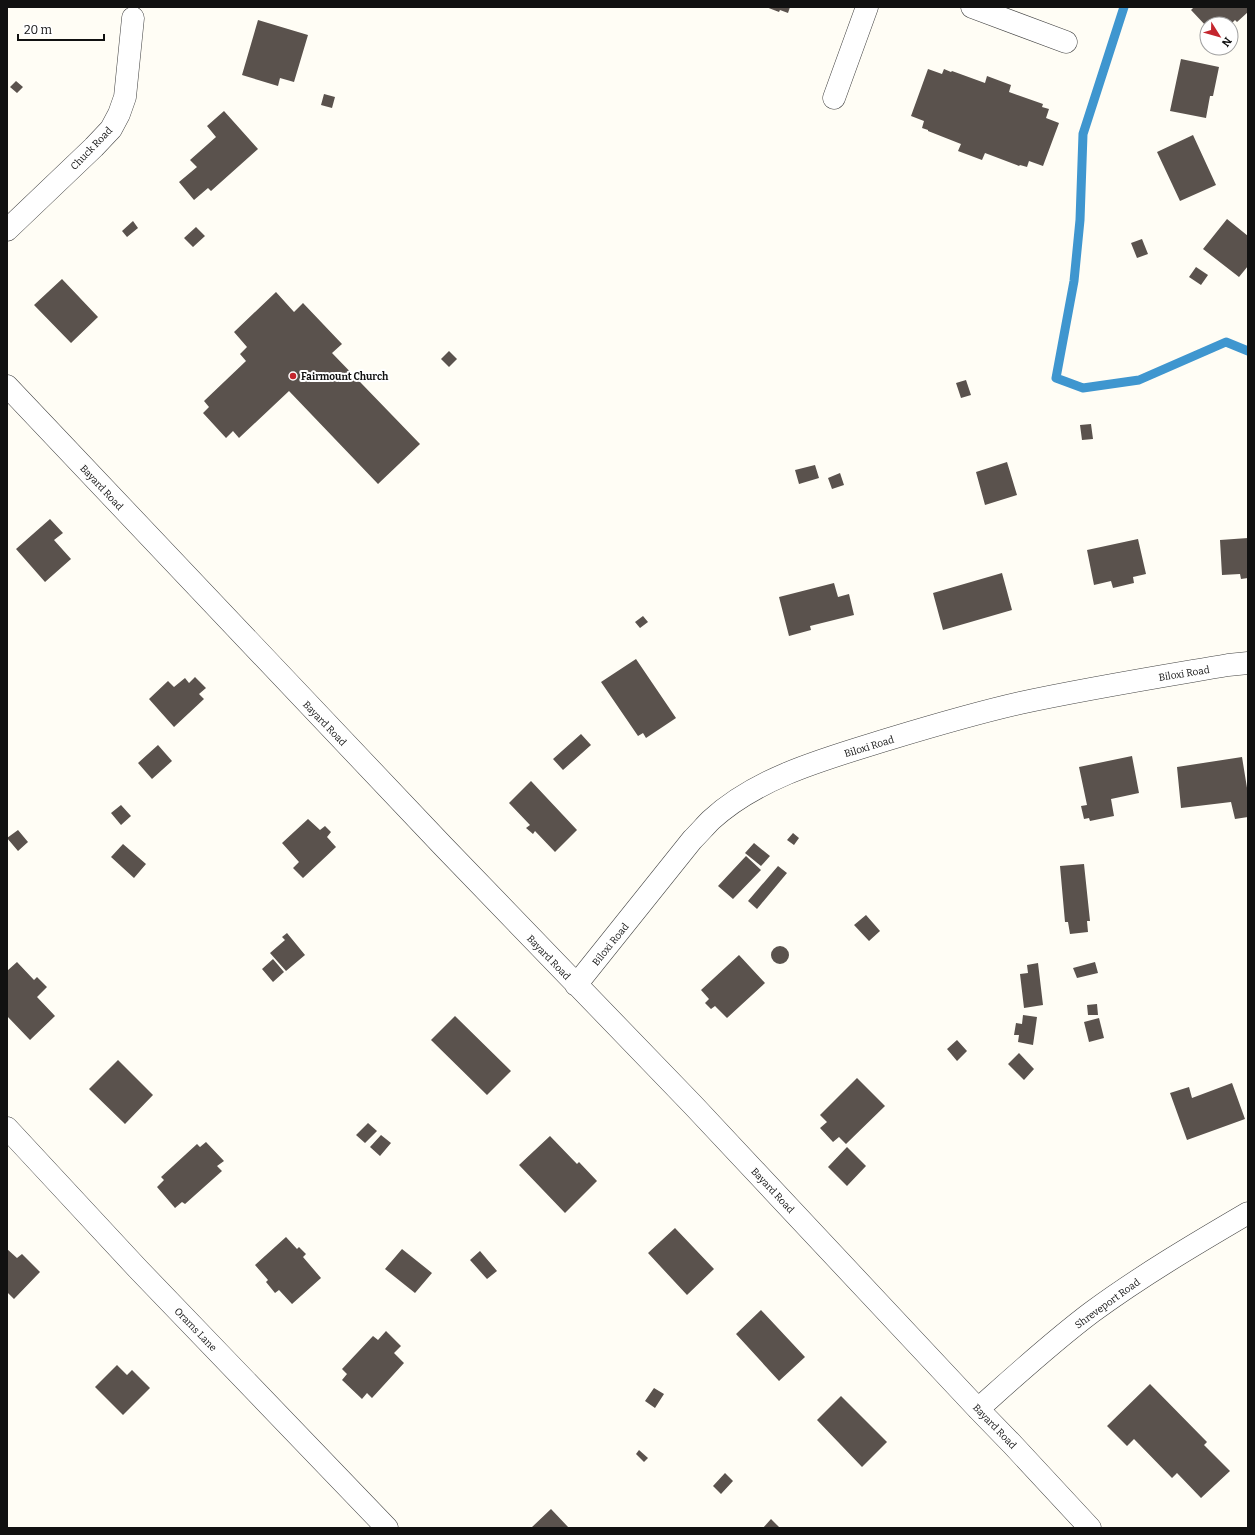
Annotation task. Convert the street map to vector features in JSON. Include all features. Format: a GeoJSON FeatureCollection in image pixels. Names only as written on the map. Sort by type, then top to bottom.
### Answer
{"type":"FeatureCollection","features":[{"type":"Feature","properties":{"kind":"street"},"geometry":{"type":"LineString","coordinates":[[834,98],[867,7]]}},
{"type":"Feature","properties":{"kind":"street"},"geometry":{"type":"LineString","coordinates":[[972,7],[1066,42]]}},
{"type":"Feature","properties":{"kind":"street","name":"Chuck Road"},"geometry":{"type":"LineString","coordinates":[[7,230],[111,129],[119,114],[125,97],[132,18]]}},
{"type":"Feature","properties":{"kind":"street","name":"Bayard Road"},"geometry":{"type":"LineString","coordinates":[[7,386],[262,657],[693,1105],[1090,1528]]}},
{"type":"Feature","properties":{"kind":"street","name":"Biloxi Road"},"geometry":{"type":"LineString","coordinates":[[576,985],[692,840],[712,820],[739,799],[777,778],[818,761],[915,731],[1018,703],[1096,687],[1248,663]]}},
{"type":"Feature","properties":{"kind":"street","name":"Orams Lane"},"geometry":{"type":"LineString","coordinates":[[7,1128],[144,1275],[387,1528]]}},
{"type":"Feature","properties":{"kind":"street","name":"Shreveport Road"},"geometry":{"type":"LineString","coordinates":[[978,1409],[1018,1373],[1091,1313],[1180,1253],[1248,1213]]}},
{"type":"Feature","properties":{"kind":"building"},"geometry":{"type":"Polygon","coordinates":[[[766,7],[790,7],[788,13],[780,10],[779,12],[766,7]]]}},
{"type":"Feature","properties":{"kind":"building"},"geometry":{"type":"Polygon","coordinates":[[[1194,7],[1248,7],[1248,12],[1239,20],[1239,16],[1199,16],[1199,18],[1191,10],[1194,7]]]}},
{"type":"Feature","properties":{"kind":"building"},"geometry":{"type":"Polygon","coordinates":[[[258,20],[308,35],[294,82],[280,78],[278,86],[242,75],[258,20]]]}},
{"type":"Feature","properties":{"kind":"building"},"geometry":{"type":"Polygon","coordinates":[[[1181,59],[1219,67],[1213,96],[1210,96],[1206,118],[1170,111],[1181,59]]]}},
{"type":"Feature","properties":{"kind":"building"},"geometry":{"type":"Polygon","coordinates":[[[928,69],[942,74],[944,69],[985,83],[987,76],[1011,85],[1009,92],[1043,104],[1042,107],[1049,109],[1046,118],[1059,123],[1043,166],[1029,161],[1027,167],[1019,166],[985,153],[982,160],[958,151],[961,144],[922,128],[924,121],[911,116],[928,69]]]}},
{"type":"Feature","properties":{"kind":"building"},"geometry":{"type":"Polygon","coordinates":[[[16,81],[23,87],[17,93],[10,87],[16,81]]]}},
{"type":"Feature","properties":{"kind":"building"},"geometry":{"type":"Polygon","coordinates":[[[324,94],[335,97],[332,108],[321,105],[324,94]]]}},
{"type":"Feature","properties":{"kind":"building"},"geometry":{"type":"Polygon","coordinates":[[[224,111],[258,149],[211,191],[208,188],[194,200],[179,182],[197,167],[190,160],[216,137],[207,126],[224,111]]]}},
{"type":"Feature","properties":{"kind":"building"},"geometry":{"type":"Polygon","coordinates":[[[1193,135],[1216,185],[1180,201],[1157,152],[1193,135]]]}},
{"type":"Feature","properties":{"kind":"building"},"geometry":{"type":"Polygon","coordinates":[[[1227,219],[1248,236],[1248,266],[1239,277],[1203,249],[1227,219]]]}},
{"type":"Feature","properties":{"kind":"building"},"geometry":{"type":"Polygon","coordinates":[[[133,221],[138,228],[127,237],[122,231],[133,221]]]}},
{"type":"Feature","properties":{"kind":"building"},"geometry":{"type":"Polygon","coordinates":[[[196,227],[205,236],[193,247],[184,238],[196,227]]]}},
{"type":"Feature","properties":{"kind":"building"},"geometry":{"type":"Polygon","coordinates":[[[1142,239],[1148,254],[1137,258],[1131,243],[1142,239]]]}},
{"type":"Feature","properties":{"kind":"building"},"geometry":{"type":"Polygon","coordinates":[[[1196,267],[1208,275],[1201,285],[1189,277],[1196,267]]]}},
{"type":"Feature","properties":{"kind":"building"},"geometry":{"type":"Polygon","coordinates":[[[62,279],[98,317],[71,343],[34,305],[62,279]]]}},
{"type":"Feature","properties":{"kind":"building","name":"Fairmount Church"},"geometry":{"type":"Polygon","coordinates":[[[276,292],[294,312],[303,303],[342,344],[332,353],[420,444],[378,484],[289,391],[239,438],[233,431],[226,438],[203,413],[209,407],[204,401],[246,361],[240,354],[247,347],[234,332],[276,292]]]}},
{"type":"Feature","properties":{"kind":"building"},"geometry":{"type":"Polygon","coordinates":[[[449,351],[457,359],[449,367],[441,359],[449,351]]]}},
{"type":"Feature","properties":{"kind":"building"},"geometry":{"type":"Polygon","coordinates":[[[966,380],[971,395],[961,398],[956,383],[966,380]]]}},
{"type":"Feature","properties":{"kind":"building"},"geometry":{"type":"Polygon","coordinates":[[[1091,424],[1093,439],[1082,440],[1080,425],[1091,424]]]}},
{"type":"Feature","properties":{"kind":"building"},"geometry":{"type":"Polygon","coordinates":[[[1007,462],[1017,495],[985,505],[976,472],[1007,462]]]}},
{"type":"Feature","properties":{"kind":"building"},"geometry":{"type":"Polygon","coordinates":[[[815,465],[819,478],[799,484],[795,470],[815,465]]]}},
{"type":"Feature","properties":{"kind":"building"},"geometry":{"type":"Polygon","coordinates":[[[840,473],[844,485],[832,489],[828,478],[840,473]]]}},
{"type":"Feature","properties":{"kind":"building"},"geometry":{"type":"Polygon","coordinates":[[[50,519],[63,533],[54,540],[71,559],[45,582],[16,549],[50,519]]]}},
{"type":"Feature","properties":{"kind":"building"},"geometry":{"type":"Polygon","coordinates":[[[1248,538],[1248,578],[1241,579],[1240,574],[1222,575],[1220,540],[1248,538]]]}},
{"type":"Feature","properties":{"kind":"building"},"geometry":{"type":"Polygon","coordinates":[[[1138,539],[1146,574],[1133,577],[1134,583],[1113,588],[1111,581],[1094,585],[1087,550],[1138,539]]]}},
{"type":"Feature","properties":{"kind":"building"},"geometry":{"type":"Polygon","coordinates":[[[1002,573],[1012,610],[943,630],[933,593],[1002,573]]]}},
{"type":"Feature","properties":{"kind":"building"},"geometry":{"type":"Polygon","coordinates":[[[834,583],[838,597],[849,594],[854,615],[810,626],[811,630],[789,636],[779,597],[834,583]]]}},
{"type":"Feature","properties":{"kind":"building"},"geometry":{"type":"Polygon","coordinates":[[[643,616],[648,622],[640,628],[635,622],[643,616]]]}},
{"type":"Feature","properties":{"kind":"building"},"geometry":{"type":"Polygon","coordinates":[[[636,659],[676,718],[646,738],[643,733],[638,736],[601,682],[636,659]]]}},
{"type":"Feature","properties":{"kind":"building"},"geometry":{"type":"Polygon","coordinates":[[[195,677],[206,688],[199,694],[204,699],[174,727],[149,699],[168,681],[174,687],[185,678],[189,683],[195,677]]]}},
{"type":"Feature","properties":{"kind":"building"},"geometry":{"type":"Polygon","coordinates":[[[581,734],[591,745],[563,770],[553,759],[581,734]]]}},
{"type":"Feature","properties":{"kind":"building"},"geometry":{"type":"Polygon","coordinates":[[[158,745],[172,761],[152,779],[138,763],[158,745]]]}},
{"type":"Feature","properties":{"kind":"building"},"geometry":{"type":"Polygon","coordinates":[[[1132,756],[1139,793],[1111,799],[1114,816],[1090,821],[1089,818],[1084,819],[1081,806],[1087,805],[1079,767],[1132,756]]]}},
{"type":"Feature","properties":{"kind":"building"},"geometry":{"type":"Polygon","coordinates":[[[1242,757],[1248,794],[1248,817],[1235,819],[1231,802],[1181,808],[1177,767],[1242,757]]]}},
{"type":"Feature","properties":{"kind":"building"},"geometry":{"type":"Polygon","coordinates":[[[531,781],[577,830],[555,852],[535,831],[533,834],[526,828],[530,825],[509,803],[531,781]]]}},
{"type":"Feature","properties":{"kind":"building"},"geometry":{"type":"Polygon","coordinates":[[[121,805],[131,816],[121,825],[111,813],[121,805]]]}},
{"type":"Feature","properties":{"kind":"building"},"geometry":{"type":"Polygon","coordinates":[[[308,819],[320,830],[325,826],[331,832],[327,837],[336,847],[303,878],[293,868],[299,862],[282,843],[308,819]]]}},
{"type":"Feature","properties":{"kind":"building"},"geometry":{"type":"Polygon","coordinates":[[[18,830],[28,842],[18,851],[7,838],[18,830]]]}},
{"type":"Feature","properties":{"kind":"building"},"geometry":{"type":"Polygon","coordinates":[[[793,833],[799,838],[794,845],[787,840],[793,833]]]}},
{"type":"Feature","properties":{"kind":"building"},"geometry":{"type":"Polygon","coordinates":[[[754,843],[770,856],[761,866],[745,853],[754,843]]]}},
{"type":"Feature","properties":{"kind":"building"},"geometry":{"type":"Polygon","coordinates":[[[123,844],[146,864],[134,878],[111,857],[123,844]]]}},
{"type":"Feature","properties":{"kind":"building"},"geometry":{"type":"Polygon","coordinates":[[[746,856],[761,870],[733,899],[718,886],[746,856]]]}},
{"type":"Feature","properties":{"kind":"building"},"geometry":{"type":"Polygon","coordinates":[[[1084,864],[1090,921],[1087,921],[1088,932],[1070,934],[1068,922],[1065,922],[1060,866],[1084,864]]]}},
{"type":"Feature","properties":{"kind":"building"},"geometry":{"type":"Polygon","coordinates":[[[778,866],[787,873],[757,909],[748,901],[778,866]]]}},
{"type":"Feature","properties":{"kind":"building"},"geometry":{"type":"Polygon","coordinates":[[[866,915],[880,931],[869,941],[854,925],[866,915]]]}},
{"type":"Feature","properties":{"kind":"building"},"geometry":{"type":"Polygon","coordinates":[[[287,933],[305,955],[286,971],[270,953],[285,940],[282,937],[287,933]]]}},
{"type":"Feature","properties":{"kind":"building"},"geometry":{"type":"Polygon","coordinates":[[[780,946],[786,949],[789,955],[786,961],[780,964],[774,961],[771,955],[774,949],[780,946]]]}},
{"type":"Feature","properties":{"kind":"building"},"geometry":{"type":"Polygon","coordinates":[[[739,955],[765,983],[727,1018],[715,1006],[711,1009],[705,1003],[709,999],[701,990],[739,955]]]}},
{"type":"Feature","properties":{"kind":"building"},"geometry":{"type":"Polygon","coordinates":[[[273,959],[284,972],[273,982],[262,969],[273,959]]]}},
{"type":"Feature","properties":{"kind":"building"},"geometry":{"type":"Polygon","coordinates":[[[17,962],[34,980],[37,977],[47,987],[37,997],[55,1016],[30,1040],[7,1016],[7,971],[17,962]]]}},
{"type":"Feature","properties":{"kind":"building"},"geometry":{"type":"Polygon","coordinates":[[[1095,962],[1098,973],[1077,978],[1073,968],[1095,962]]]}},
{"type":"Feature","properties":{"kind":"building"},"geometry":{"type":"Polygon","coordinates":[[[1038,963],[1043,1005],[1024,1008],[1020,974],[1028,973],[1027,965],[1038,963]]]}},
{"type":"Feature","properties":{"kind":"building"},"geometry":{"type":"Polygon","coordinates":[[[1097,1004],[1098,1015],[1088,1015],[1087,1005],[1097,1004]]]}},
{"type":"Feature","properties":{"kind":"building"},"geometry":{"type":"Polygon","coordinates":[[[1023,1015],[1037,1017],[1033,1045],[1018,1042],[1019,1035],[1014,1035],[1016,1023],[1022,1024],[1023,1015]]]}},
{"type":"Feature","properties":{"kind":"building"},"geometry":{"type":"Polygon","coordinates":[[[455,1016],[511,1071],[487,1095],[431,1040],[455,1016]]]}},
{"type":"Feature","properties":{"kind":"building"},"geometry":{"type":"Polygon","coordinates":[[[1099,1018],[1104,1038],[1089,1042],[1084,1022],[1099,1018]]]}},
{"type":"Feature","properties":{"kind":"building"},"geometry":{"type":"Polygon","coordinates":[[[957,1040],[967,1051],[957,1061],[947,1049],[957,1040]]]}},
{"type":"Feature","properties":{"kind":"building"},"geometry":{"type":"Polygon","coordinates":[[[1019,1053],[1034,1069],[1024,1080],[1008,1064],[1019,1053]]]}},
{"type":"Feature","properties":{"kind":"building"},"geometry":{"type":"Polygon","coordinates":[[[118,1060],[153,1095],[125,1124],[89,1089],[118,1060]]]}},
{"type":"Feature","properties":{"kind":"building"},"geometry":{"type":"Polygon","coordinates":[[[857,1078],[885,1106],[846,1144],[839,1137],[833,1142],[820,1128],[827,1122],[820,1115],[857,1078]]]}},
{"type":"Feature","properties":{"kind":"building"},"geometry":{"type":"Polygon","coordinates":[[[1232,1083],[1245,1119],[1187,1140],[1170,1093],[1189,1087],[1192,1098],[1232,1083]]]}},
{"type":"Feature","properties":{"kind":"building"},"geometry":{"type":"Polygon","coordinates":[[[368,1123],[377,1131],[365,1143],[356,1135],[368,1123]]]}},
{"type":"Feature","properties":{"kind":"building"},"geometry":{"type":"Polygon","coordinates":[[[381,1135],[391,1143],[380,1156],[370,1147],[381,1135]]]}},
{"type":"Feature","properties":{"kind":"building"},"geometry":{"type":"Polygon","coordinates":[[[550,1136],[577,1164],[579,1162],[597,1181],[565,1213],[519,1165],[550,1136]]]}},
{"type":"Feature","properties":{"kind":"building"},"geometry":{"type":"Polygon","coordinates":[[[206,1142],[224,1161],[217,1166],[222,1171],[185,1204],[182,1202],[175,1208],[157,1187],[164,1180],[161,1177],[197,1144],[200,1147],[206,1142]]]}},
{"type":"Feature","properties":{"kind":"building"},"geometry":{"type":"Polygon","coordinates":[[[847,1147],[866,1166],[847,1186],[828,1167],[847,1147]]]}},
{"type":"Feature","properties":{"kind":"building"},"geometry":{"type":"Polygon","coordinates":[[[675,1228],[714,1269],[687,1295],[648,1253],[675,1228]]]}},
{"type":"Feature","properties":{"kind":"building"},"geometry":{"type":"Polygon","coordinates":[[[286,1237],[297,1249],[299,1247],[306,1254],[303,1257],[321,1278],[292,1304],[279,1290],[275,1293],[266,1282],[268,1280],[255,1265],[286,1237]]]}},
{"type":"Feature","properties":{"kind":"building"},"geometry":{"type":"Polygon","coordinates":[[[7,1249],[17,1258],[22,1254],[40,1272],[14,1299],[7,1292],[7,1249]]]}},
{"type":"Feature","properties":{"kind":"building"},"geometry":{"type":"Polygon","coordinates":[[[402,1249],[432,1273],[415,1293],[385,1269],[402,1249]]]}},
{"type":"Feature","properties":{"kind":"building"},"geometry":{"type":"Polygon","coordinates":[[[480,1251],[497,1271],[487,1279],[470,1260],[480,1251]]]}},
{"type":"Feature","properties":{"kind":"building"},"geometry":{"type":"Polygon","coordinates":[[[761,1310],[805,1357],[779,1381],[736,1334],[761,1310]]]}},
{"type":"Feature","properties":{"kind":"building"},"geometry":{"type":"Polygon","coordinates":[[[386,1331],[401,1346],[394,1353],[404,1363],[372,1398],[367,1393],[362,1399],[342,1380],[347,1374],[342,1369],[373,1336],[378,1340],[386,1331]]]}},
{"type":"Feature","properties":{"kind":"building"},"geometry":{"type":"Polygon","coordinates":[[[117,1365],[127,1375],[132,1370],[150,1388],[123,1415],[95,1387],[117,1365]]]}},
{"type":"Feature","properties":{"kind":"building"},"geometry":{"type":"Polygon","coordinates":[[[1150,1384],[1207,1442],[1204,1445],[1230,1471],[1201,1498],[1177,1473],[1172,1478],[1134,1439],[1127,1446],[1107,1426],[1150,1384]]]}},
{"type":"Feature","properties":{"kind":"building"},"geometry":{"type":"Polygon","coordinates":[[[654,1388],[664,1394],[655,1408],[645,1401],[654,1388]]]}},
{"type":"Feature","properties":{"kind":"building"},"geometry":{"type":"Polygon","coordinates":[[[841,1396],[887,1442],[862,1467],[817,1420],[841,1396]]]}},
{"type":"Feature","properties":{"kind":"building"},"geometry":{"type":"Polygon","coordinates":[[[639,1450],[648,1458],[644,1462],[636,1454],[639,1450]]]}},
{"type":"Feature","properties":{"kind":"building"},"geometry":{"type":"Polygon","coordinates":[[[725,1473],[733,1481],[721,1494],[713,1486],[725,1473]]]}},
{"type":"Feature","properties":{"kind":"building"},"geometry":{"type":"Polygon","coordinates":[[[551,1509],[569,1528],[531,1528],[551,1509]]]}},
{"type":"Feature","properties":{"kind":"building"},"geometry":{"type":"Polygon","coordinates":[[[771,1519],[780,1528],[763,1528],[771,1519]]]}},
{"type":"Feature","properties":{"kind":"waterway"},"geometry":{"type":"LineString","coordinates":[[1124,7],[1083,134],[1080,220],[1074,281],[1056,378],[1083,388],[1139,380],[1226,342],[1248,351]]}},
{"type":"Feature","properties":{"kind":"place","name":"Fairmount Church"},"geometry":{"type":"Point","coordinates":[293,376]}}]}
